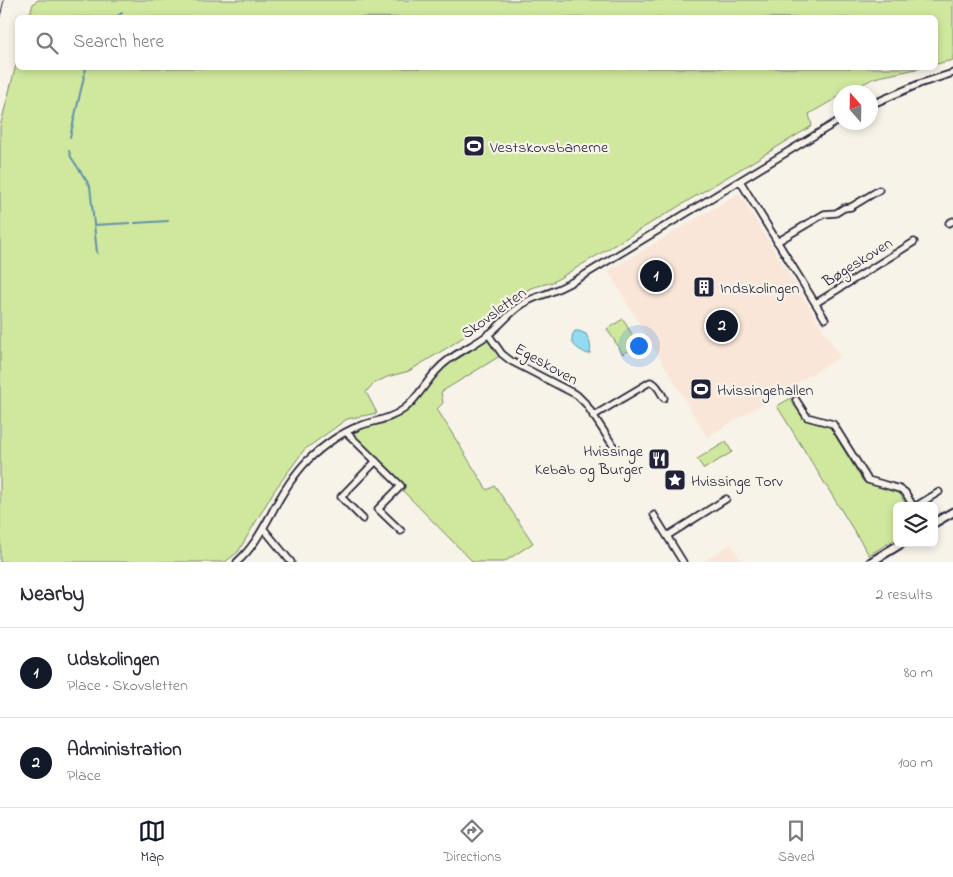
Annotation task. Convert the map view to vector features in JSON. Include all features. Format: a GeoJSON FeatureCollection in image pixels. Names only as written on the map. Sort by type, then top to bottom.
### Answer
{"type":"FeatureCollection","features":[{"type":"Feature","properties":{"kind":"street"},"geometry":{"type":"LineString","coordinates":[[878,102],[919,84],[953,73]]}},
{"type":"Feature","properties":{"kind":"street","name":"Skovsletten"},"geometry":{"type":"LineString","coordinates":[[237,562],[250,548],[263,528],[284,489],[300,468],[324,446],[346,432],[390,417],[405,408],[413,401],[437,369],[488,334],[524,303],[585,275],[833,124]]}},
{"type":"Feature","properties":{"kind":"street","name":"Bøgeskoven"},"geometry":{"type":"LineString","coordinates":[[740,180],[825,318]]}},
{"type":"Feature","properties":{"kind":"street"},"geometry":{"type":"LineString","coordinates":[[778,242],[824,214],[851,207],[879,190]]}},
{"type":"Feature","properties":{"kind":"street","name":"Bøgeskoven"},"geometry":{"type":"LineString","coordinates":[[816,303],[914,242]]}},
{"type":"Feature","properties":{"kind":"street","name":"Egeskoven"},"geometry":{"type":"LineString","coordinates":[[488,334],[502,354],[511,361],[577,395],[586,404],[614,447]]}},
{"type":"Feature","properties":{"kind":"street"},"geometry":{"type":"LineString","coordinates":[[593,416],[650,382],[654,383],[664,398]]}},
{"type":"Feature","properties":{"kind":"street"},"geometry":{"type":"LineString","coordinates":[[796,400],[807,417],[833,424],[868,480],[900,489],[905,492],[911,502]]}},
{"type":"Feature","properties":{"kind":"street"},"geometry":{"type":"LineString","coordinates":[[346,432],[401,486],[378,509],[401,531]]}},
{"type":"Feature","properties":{"kind":"street"},"geometry":{"type":"LineString","coordinates":[[363,519],[340,497],[376,461]]}},
{"type":"Feature","properties":{"kind":"street"},"geometry":{"type":"LineString","coordinates":[[921,502],[939,492]]}},
{"type":"Feature","properties":{"kind":"street"},"geometry":{"type":"LineString","coordinates":[[668,536],[726,499]]}},
{"type":"Feature","properties":{"kind":"street"},"geometry":{"type":"LineString","coordinates":[[938,521],[953,512]]}},
{"type":"Feature","properties":{"kind":"street"},"geometry":{"type":"LineString","coordinates":[[654,515],[683,562]]}},
{"type":"Feature","properties":{"kind":"street"},"geometry":{"type":"LineString","coordinates":[[263,528],[291,562]]}},
{"type":"Feature","properties":{"kind":"street"},"geometry":{"type":"LineString","coordinates":[[872,562],[896,547]]}},
{"type":"Feature","properties":{"kind":"shaded area"},"geometry":{"type":"Polygon","coordinates":[[[739,193],[840,357],[707,437],[608,271],[739,193]]]}},
{"type":"Feature","properties":{"kind":"shaded area"},"geometry":{"type":"Polygon","coordinates":[[[731,544],[742,562],[702,562],[731,544]]]}},
{"type":"Feature","properties":{"kind":"green space"},"geometry":{"type":"Polygon","coordinates":[[[38,0],[953,0],[953,60],[938,64],[938,15],[30,15],[33,4],[38,0]]]}},
{"type":"Feature","properties":{"kind":"green space"},"geometry":{"type":"Polygon","coordinates":[[[15,69],[912,70],[874,78],[861,85],[833,85],[833,100],[809,114],[812,126],[553,282],[531,288],[506,302],[486,322],[409,371],[387,377],[373,384],[366,392],[377,413],[347,419],[304,450],[274,491],[238,552],[225,562],[0,562],[0,127],[15,69]]]}},
{"type":"Feature","properties":{"kind":"green space"},"geometry":{"type":"Polygon","coordinates":[[[623,319],[638,345],[623,354],[607,329],[623,319]]]}},
{"type":"Feature","properties":{"kind":"green space"},"geometry":{"type":"Polygon","coordinates":[[[487,340],[500,356],[441,392],[443,403],[437,409],[487,490],[495,486],[533,543],[504,562],[473,562],[402,490],[404,486],[352,434],[369,426],[396,418],[414,406],[444,367],[487,340]]]}},
{"type":"Feature","properties":{"kind":"green space"},"geometry":{"type":"Polygon","coordinates":[[[791,398],[803,418],[830,427],[863,481],[900,494],[905,502],[893,502],[893,540],[869,555],[777,406],[791,398]]]}},
{"type":"Feature","properties":{"kind":"green space"},"geometry":{"type":"Polygon","coordinates":[[[726,442],[732,452],[704,469],[697,459],[726,442]]]}},
{"type":"Feature","properties":{"kind":"water"},"geometry":{"type":"Polygon","coordinates":[[[575,331],[586,334],[590,345],[590,353],[584,352],[574,345],[572,339],[575,331]]]}},
{"type":"Feature","properties":{"kind":"waterway"},"geometry":{"type":"LineString","coordinates":[[70,137],[86,70]]}},
{"type":"Feature","properties":{"kind":"waterway"},"geometry":{"type":"LineString","coordinates":[[69,151],[90,186],[97,253]]}},
{"type":"Feature","properties":{"kind":"waterway"},"geometry":{"type":"LineString","coordinates":[[135,223],[168,221]]}},
{"type":"Feature","properties":{"kind":"waterway"},"geometry":{"type":"LineString","coordinates":[[94,225],[130,223]]}},
{"type":"Feature","properties":{"kind":"tram line"},"geometry":{"type":"LineString","coordinates":[[0,17],[4,0]]}},
{"type":"Feature","properties":{"kind":"place","name":"Vestskovsbanerne"},"geometry":{"type":"Point","coordinates":[474,146]}},
{"type":"Feature","properties":{"kind":"place","name":"Udskolingen"},"geometry":{"type":"Point","coordinates":[656,276]}},
{"type":"Feature","properties":{"kind":"place","name":"Indskolingen"},"geometry":{"type":"Point","coordinates":[704,287]}},
{"type":"Feature","properties":{"kind":"place","name":"Administration"},"geometry":{"type":"Point","coordinates":[722,326]}},
{"type":"Feature","properties":{"kind":"place","name":"Hvissingehallen"},"geometry":{"type":"Point","coordinates":[701,389]}},
{"type":"Feature","properties":{"kind":"place","name":"Hvissinge Kebab og Burger"},"geometry":{"type":"Point","coordinates":[659,459]}},
{"type":"Feature","properties":{"kind":"place","name":"Hvissinge Torv"},"geometry":{"type":"Point","coordinates":[675,480]}}]}
